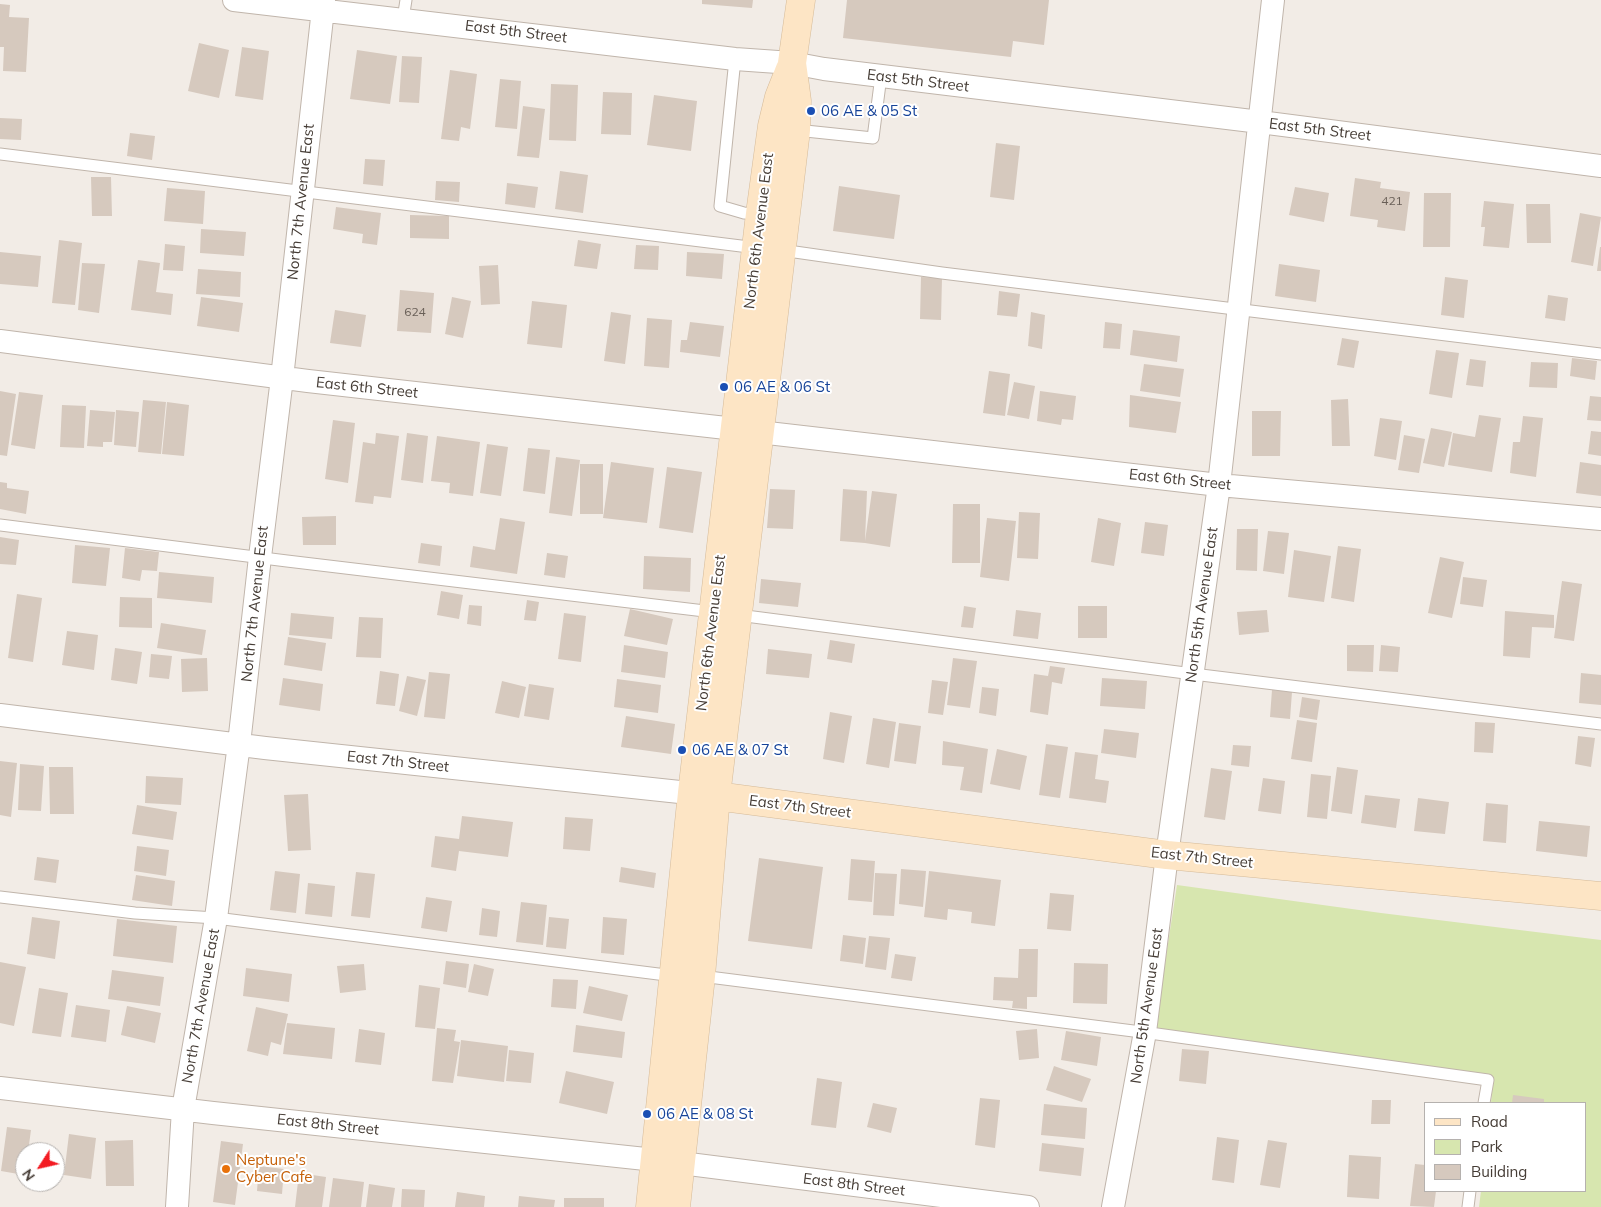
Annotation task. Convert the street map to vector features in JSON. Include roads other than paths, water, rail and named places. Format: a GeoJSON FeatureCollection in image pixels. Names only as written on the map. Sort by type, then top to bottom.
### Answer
{"type":"FeatureCollection","features":[{"type":"Feature","properties":{"kind":"main road","name":"North 6th Avenue East"},"geometry":{"type":"LineString","coordinates":[[769,249],[760,214],[772,126],[779,97],[792,63],[801,0]]}},
{"type":"Feature","properties":{"kind":"main road","name":"North 6th Avenue East"},"geometry":{"type":"LineString","coordinates":[[676,1207],[668,1162],[674,976],[704,795],[769,249],[796,130],[797,101],[792,63]]}},
{"type":"Feature","properties":{"kind":"main road","name":"North 6th Avenue East"},"geometry":{"type":"LineString","coordinates":[[650,1207],[668,1162],[701,976],[704,795]]}},
{"type":"Feature","properties":{"kind":"main road","name":"East 7th Street"},"geometry":{"type":"LineString","coordinates":[[704,795],[1167,856],[1601,896]]}},
{"type":"Feature","properties":{"kind":"street","name":"East 5th Street"},"geometry":{"type":"LineString","coordinates":[[234,0],[404,9],[735,59],[792,63],[824,69],[1601,166]]}},
{"type":"Feature","properties":{"kind":"street","name":"North 5th Avenue East"},"geometry":{"type":"LineString","coordinates":[[1113,1207],[1145,1032],[1167,856],[1219,485],[1273,0]]}},
{"type":"Feature","properties":{"kind":"street","name":"North 7th Avenue East"},"geometry":{"type":"LineString","coordinates":[[177,1207],[183,1109],[216,918],[239,744],[323,5]]}},
{"type":"Feature","properties":{"kind":"street","name":"East 6th Street"},"geometry":{"type":"LineString","coordinates":[[0,341],[282,378],[1219,485],[1601,518]]}},
{"type":"Feature","properties":{"kind":"street","name":"East 7th Street"},"geometry":{"type":"LineString","coordinates":[[0,715],[239,744],[704,795]]}},
{"type":"Feature","properties":{"kind":"street","name":"East 8th Street"},"geometry":{"type":"LineString","coordinates":[[0,1088],[668,1162],[1028,1207]]}},
{"type":"Feature","properties":{"kind":"lane"},"geometry":{"type":"LineString","coordinates":[[735,59],[720,206],[744,213],[760,214]]}},
{"type":"Feature","properties":{"kind":"lane"},"geometry":{"type":"LineString","coordinates":[[796,130],[873,138],[880,76]]}},
{"type":"Feature","properties":{"kind":"lane"},"geometry":{"type":"LineString","coordinates":[[0,154],[1601,354]]}},
{"type":"Feature","properties":{"kind":"lane"},"geometry":{"type":"LineString","coordinates":[[0,524],[260,558],[726,614],[1601,724]]}},
{"type":"Feature","properties":{"kind":"lane"},"geometry":{"type":"LineString","coordinates":[[0,897],[135,913],[216,918],[674,976]]}},
{"type":"Feature","properties":{"kind":"lane"},"geometry":{"type":"LineString","coordinates":[[701,976],[1145,1032],[1488,1080],[1484,1102]]}},
{"type":"Feature","properties":{"kind":"lane"},"geometry":{"type":"LineString","coordinates":[[1468,1207],[1470,1192]]}},
{"type":"Feature","properties":{"kind":"place","name":"06 AE & 05 St"},"geometry":{"type":"Point","coordinates":[811,111]}},
{"type":"Feature","properties":{"kind":"place","name":"06 AE & 06 St"},"geometry":{"type":"Point","coordinates":[724,387]}},
{"type":"Feature","properties":{"kind":"place","name":"06 AE & 07 St"},"geometry":{"type":"Point","coordinates":[682,750]}},
{"type":"Feature","properties":{"kind":"place","name":"06 AE & 08 St"},"geometry":{"type":"Point","coordinates":[647,1114]}},
{"type":"Feature","properties":{"kind":"place","name":"Neptune's Cyber Cafe"},"geometry":{"type":"Point","coordinates":[226,1169]}}]}
